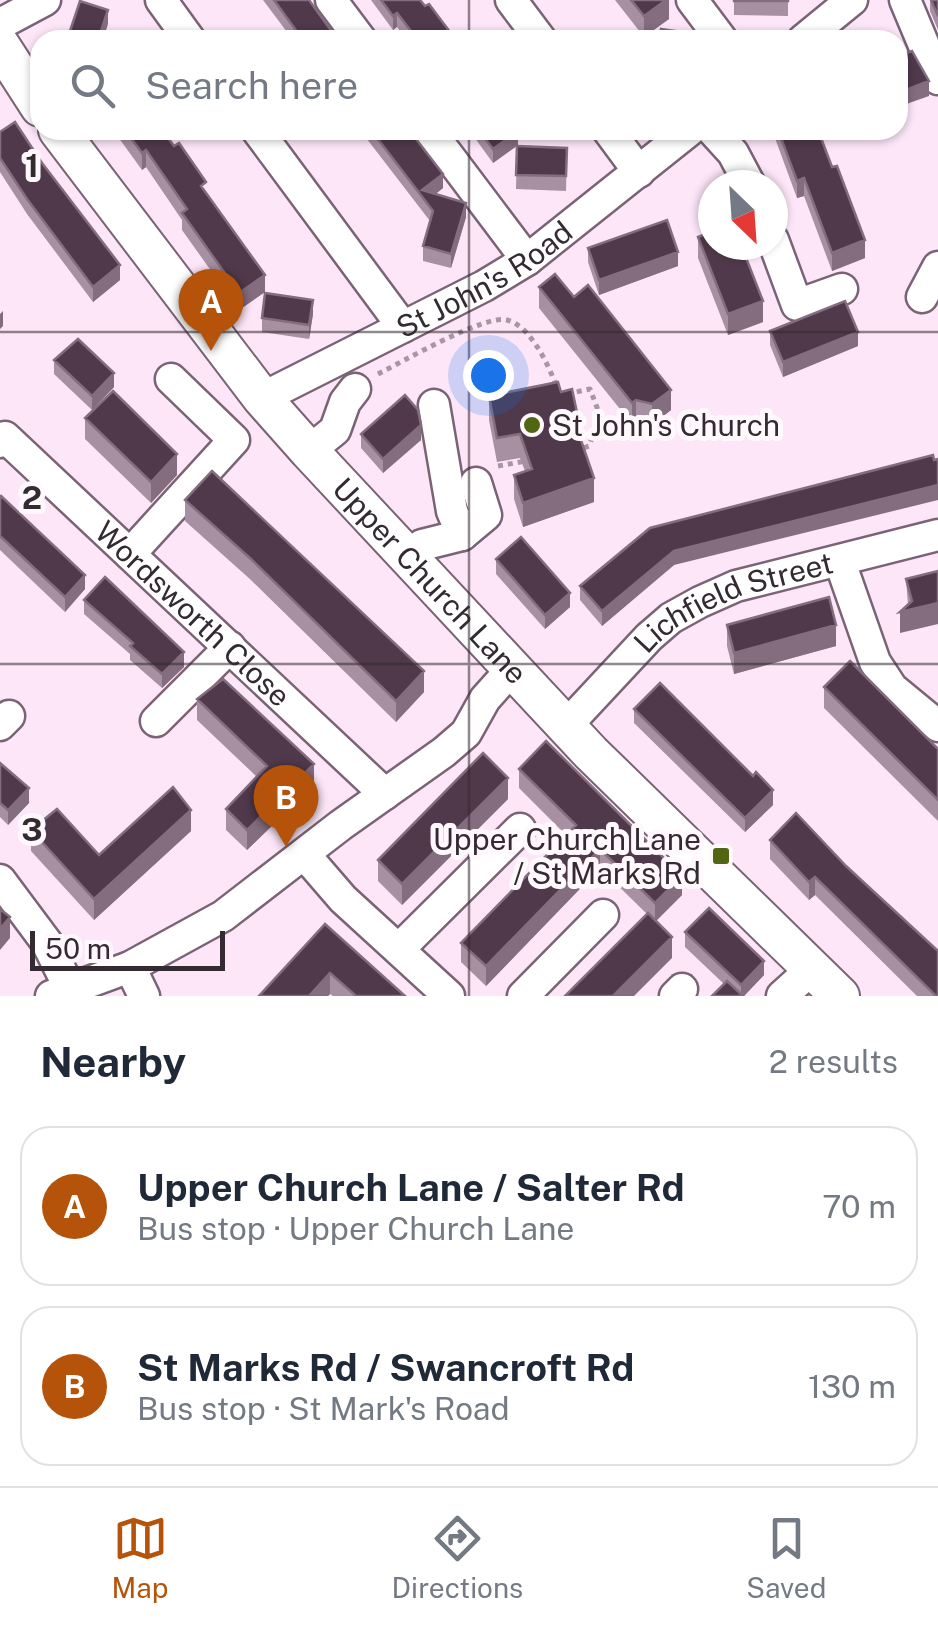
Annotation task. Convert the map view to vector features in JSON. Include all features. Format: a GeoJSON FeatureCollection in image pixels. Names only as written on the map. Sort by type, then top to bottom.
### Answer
{"type":"FeatureCollection","features":[{"type":"Feature","properties":{"kind":"main road"},"geometry":{"type":"LineString","coordinates":[[0,44],[30,90]]}},
{"type":"Feature","properties":{"kind":"main road","name":"Upper Church Lane"},"geometry":{"type":"LineString","coordinates":[[66,140],[262,398],[309,452],[511,670],[840,996]]}},
{"type":"Feature","properties":{"kind":"street"},"geometry":{"type":"LineString","coordinates":[[0,24],[45,0]]}},
{"type":"Feature","properties":{"kind":"street"},"geometry":{"type":"LineString","coordinates":[[161,0],[183,30]]}},
{"type":"Feature","properties":{"kind":"street"},"geometry":{"type":"LineString","coordinates":[[331,0],[354,30]]}},
{"type":"Feature","properties":{"kind":"street"},"geometry":{"type":"LineString","coordinates":[[511,0],[534,30]]}},
{"type":"Feature","properties":{"kind":"street"},"geometry":{"type":"LineString","coordinates":[[692,0],[714,30]]}},
{"type":"Feature","properties":{"kind":"street"},"geometry":{"type":"LineString","coordinates":[[814,30],[852,0]]}},
{"type":"Feature","properties":{"kind":"street"},"geometry":{"type":"LineString","coordinates":[[905,0],[938,78]]}},
{"type":"Feature","properties":{"kind":"street"},"geometry":{"type":"LineString","coordinates":[[264,140],[403,328]]}},
{"type":"Feature","properties":{"kind":"street"},"geometry":{"type":"LineString","coordinates":[[438,140],[543,259]]}},
{"type":"Feature","properties":{"kind":"street"},"geometry":{"type":"LineString","coordinates":[[615,140],[639,172]]}},
{"type":"Feature","properties":{"kind":"street","name":"St John's Road"},"geometry":{"type":"LineString","coordinates":[[262,398],[543,259],[678,140]]}},
{"type":"Feature","properties":{"kind":"street"},"geometry":{"type":"LineString","coordinates":[[721,140],[742,170]]}},
{"type":"Feature","properties":{"kind":"street"},"geometry":{"type":"LineString","coordinates":[[780,260],[797,306],[842,289]]}},
{"type":"Feature","properties":{"kind":"street"},"geometry":{"type":"LineString","coordinates":[[922,297],[938,267]]}},
{"type":"Feature","properties":{"kind":"street"},"geometry":{"type":"LineString","coordinates":[[130,554],[234,440],[170,379]]}},
{"type":"Feature","properties":{"kind":"street"},"geometry":{"type":"LineString","coordinates":[[309,452],[335,430],[355,389]]}},
{"type":"Feature","properties":{"kind":"street"},"geometry":{"type":"LineString","coordinates":[[434,405],[452,511],[462,535]]}},
{"type":"Feature","properties":{"kind":"street","name":"Wordsworth Close"},"geometry":{"type":"LineString","coordinates":[[0,442],[5,437],[385,794]]}},
{"type":"Feature","properties":{"kind":"street"},"geometry":{"type":"LineString","coordinates":[[407,559],[422,546],[462,535],[486,514],[481,476]]}},
{"type":"Feature","properties":{"kind":"street","name":"Lichfield Street"},"geometry":{"type":"LineString","coordinates":[[566,726],[649,637],[672,618],[736,586],[938,536]]}},
{"type":"Feature","properties":{"kind":"street"},"geometry":{"type":"LineString","coordinates":[[840,562],[875,662],[892,688],[938,726]]}},
{"type":"Feature","properties":{"kind":"street"},"geometry":{"type":"LineString","coordinates":[[156,721],[230,647]]}},
{"type":"Feature","properties":{"kind":"street"},"geometry":{"type":"LineString","coordinates":[[0,880],[47,943],[61,992],[130,967],[223,916],[466,732],[485,700],[511,670]]}},
{"type":"Feature","properties":{"kind":"street"},"geometry":{"type":"LineString","coordinates":[[400,949],[520,830]]}},
{"type":"Feature","properties":{"kind":"street"},"geometry":{"type":"LineString","coordinates":[[305,855],[343,899],[449,996]]}},
{"type":"Feature","properties":{"kind":"street"},"geometry":{"type":"LineString","coordinates":[[524,996],[604,915]]}},
{"type":"Feature","properties":{"kind":"street"},"geometry":{"type":"LineString","coordinates":[[130,967],[144,996]]}},
{"type":"Feature","properties":{"kind":"street"},"geometry":{"type":"LineString","coordinates":[[782,996],[813,968]]}},
{"type":"Feature","properties":{"kind":"path"},"geometry":{"type":"LineString","coordinates":[[355,389],[477,325],[505,318],[527,334],[560,396],[590,389],[604,426],[594,432],[589,446],[577,450]]}},
{"type":"Feature","properties":{"kind":"path"},"geometry":{"type":"LineString","coordinates":[[481,476],[541,458]]}},
{"type":"Feature","properties":{"kind":"building"},"geometry":{"type":"Polygon","coordinates":[[[274,0],[309,0],[331,30],[296,30],[274,0]]]}},
{"type":"Feature","properties":{"kind":"building"},"geometry":{"type":"Polygon","coordinates":[[[381,0],[420,0],[425,6],[429,4],[448,30],[410,30],[397,13],[393,16],[381,0]]]}},
{"type":"Feature","properties":{"kind":"building"},"geometry":{"type":"Polygon","coordinates":[[[631,0],[666,0],[644,16],[631,0]]]}},
{"type":"Feature","properties":{"kind":"building"},"geometry":{"type":"Polygon","coordinates":[[[80,1],[108,10],[101,30],[70,30],[80,1]]]}},
{"type":"Feature","properties":{"kind":"building"},"geometry":{"type":"Polygon","coordinates":[[[912,51],[929,81],[908,89],[908,52],[912,51]]]}},
{"type":"Feature","properties":{"kind":"building"},"geometry":{"type":"Polygon","coordinates":[[[15,122],[120,265],[93,287],[0,158],[0,132],[15,122]]]}},
{"type":"Feature","properties":{"kind":"building"},"geometry":{"type":"Polygon","coordinates":[[[132,140],[170,140],[174,146],[179,143],[206,182],[201,186],[265,275],[239,293],[182,213],[187,209],[146,150],[142,153],[132,140]]]}},
{"type":"Feature","properties":{"kind":"building"},"geometry":{"type":"Polygon","coordinates":[[[379,140],[417,140],[443,174],[422,190],[466,203],[451,254],[423,246],[433,211],[379,140]]]}},
{"type":"Feature","properties":{"kind":"building"},"geometry":{"type":"Polygon","coordinates":[[[486,140],[506,140],[493,149],[486,140]]]}},
{"type":"Feature","properties":{"kind":"building"},"geometry":{"type":"Polygon","coordinates":[[[782,140],[822,140],[832,167],[837,166],[865,240],[832,253],[804,178],[797,181],[782,140]]]}},
{"type":"Feature","properties":{"kind":"building"},"geometry":{"type":"Polygon","coordinates":[[[517,146],[567,148],[566,176],[516,175],[517,146]]]}},
{"type":"Feature","properties":{"kind":"building"},"geometry":{"type":"Polygon","coordinates":[[[667,220],[678,252],[599,280],[588,248],[667,220]]]}},
{"type":"Feature","properties":{"kind":"building"},"geometry":{"type":"Polygon","coordinates":[[[707,260],[747,260],[763,301],[728,314],[707,260]]]}},
{"type":"Feature","properties":{"kind":"building"},"geometry":{"type":"Polygon","coordinates":[[[555,274],[574,297],[588,285],[671,390],[652,404],[636,400],[632,403],[539,287],[555,274]]]}},
{"type":"Feature","properties":{"kind":"building"},"geometry":{"type":"Polygon","coordinates":[[[265,293],[313,300],[309,325],[262,318],[265,293]]]}},
{"type":"Feature","properties":{"kind":"building"},"geometry":{"type":"Polygon","coordinates":[[[845,301],[858,332],[783,362],[770,331],[845,301]]]}},
{"type":"Feature","properties":{"kind":"building"},"geometry":{"type":"Polygon","coordinates":[[[78,339],[114,373],[92,396],[54,360],[78,339]]]}},
{"type":"Feature","properties":{"kind":"building"},"geometry":{"type":"Polygon","coordinates":[[[558,382],[561,392],[572,389],[579,422],[575,423],[594,478],[523,503],[514,475],[532,469],[520,434],[497,438],[489,396],[558,382]]]}},
{"type":"Feature","properties":{"kind":"building"},"geometry":{"type":"Polygon","coordinates":[[[113,391],[177,454],[151,482],[85,418],[113,391]]]}},
{"type":"Feature","properties":{"kind":"building"},"geometry":{"type":"Polygon","coordinates":[[[405,395],[418,410],[421,425],[383,459],[361,434],[405,395]]]}},
{"type":"Feature","properties":{"kind":"building"},"geometry":{"type":"Polygon","coordinates":[[[933,455],[934,460],[938,459],[938,485],[674,551],[602,611],[580,586],[650,528],[933,455]]]}},
{"type":"Feature","properties":{"kind":"building"},"geometry":{"type":"Polygon","coordinates":[[[212,471],[424,671],[396,701],[185,500],[212,471]]]}},
{"type":"Feature","properties":{"kind":"building"},"geometry":{"type":"Polygon","coordinates":[[[1,496],[85,575],[65,597],[0,536],[1,496]]]}},
{"type":"Feature","properties":{"kind":"building"},"geometry":{"type":"Polygon","coordinates":[[[521,537],[570,593],[545,615],[496,559],[521,537]]]}},
{"type":"Feature","properties":{"kind":"building"},"geometry":{"type":"Polygon","coordinates":[[[938,571],[938,603],[900,612],[912,601],[906,579],[938,571]]]}},
{"type":"Feature","properties":{"kind":"building"},"geometry":{"type":"Polygon","coordinates":[[[105,577],[184,652],[162,674],[84,600],[105,577]]]}},
{"type":"Feature","properties":{"kind":"building"},"geometry":{"type":"Polygon","coordinates":[[[829,597],[836,625],[734,653],[727,625],[829,597]]]}},
{"type":"Feature","properties":{"kind":"building"},"geometry":{"type":"Polygon","coordinates":[[[850,661],[938,749],[938,800],[824,687],[850,661]]]}},
{"type":"Feature","properties":{"kind":"building"},"geometry":{"type":"Polygon","coordinates":[[[223,679],[314,764],[247,830],[226,809],[267,766],[197,699],[223,679]]]}},
{"type":"Feature","properties":{"kind":"building"},"geometry":{"type":"Polygon","coordinates":[[[660,683],[753,776],[756,772],[773,790],[745,818],[634,709],[660,683]]]}},
{"type":"Feature","properties":{"kind":"building"},"geometry":{"type":"Polygon","coordinates":[[[546,741],[682,876],[655,903],[600,849],[486,966],[461,943],[576,825],[519,769],[546,741]]]}},
{"type":"Feature","properties":{"kind":"building"},"geometry":{"type":"Polygon","coordinates":[[[483,753],[508,778],[402,884],[378,860],[483,753]]]}},
{"type":"Feature","properties":{"kind":"building"},"geometry":{"type":"Polygon","coordinates":[[[0,763],[29,788],[8,810],[0,803],[0,763]]]}},
{"type":"Feature","properties":{"kind":"building"},"geometry":{"type":"Polygon","coordinates":[[[173,787],[191,810],[94,899],[31,830],[57,809],[99,855],[173,787]]]}},
{"type":"Feature","properties":{"kind":"building"},"geometry":{"type":"Polygon","coordinates":[[[796,813],[846,866],[938,951],[938,996],[815,877],[809,882],[770,840],[796,813]]]}},
{"type":"Feature","properties":{"kind":"building"},"geometry":{"type":"Polygon","coordinates":[[[709,908],[764,961],[741,985],[685,932],[709,908]]]}},
{"type":"Feature","properties":{"kind":"building"},"geometry":{"type":"Polygon","coordinates":[[[0,909],[10,917],[0,929],[0,909]]]}},
{"type":"Feature","properties":{"kind":"building"},"geometry":{"type":"Polygon","coordinates":[[[648,913],[672,937],[613,996],[565,996],[648,913]]]}},
{"type":"Feature","properties":{"kind":"building"},"geometry":{"type":"Polygon","coordinates":[[[325,924],[405,996],[356,996],[330,973],[309,996],[259,996],[325,924]]]}},
{"type":"Feature","properties":{"kind":"building"},"geometry":{"type":"Polygon","coordinates":[[[727,981],[743,996],[712,996],[727,981]]]}},
{"type":"Feature","properties":{"kind":"place","name":"Upper Church Lane / Salter Rd"},"geometry":{"type":"Point","coordinates":[211,351]}},
{"type":"Feature","properties":{"kind":"place","name":"St John's Church"},"geometry":{"type":"Point","coordinates":[532,425]}},
{"type":"Feature","properties":{"kind":"place","name":"St Marks Rd / Swancroft Rd"},"geometry":{"type":"Point","coordinates":[286,847]}},
{"type":"Feature","properties":{"kind":"place","name":"Upper Church Lane / St Marks Rd"},"geometry":{"type":"Point","coordinates":[721,856]}}]}
